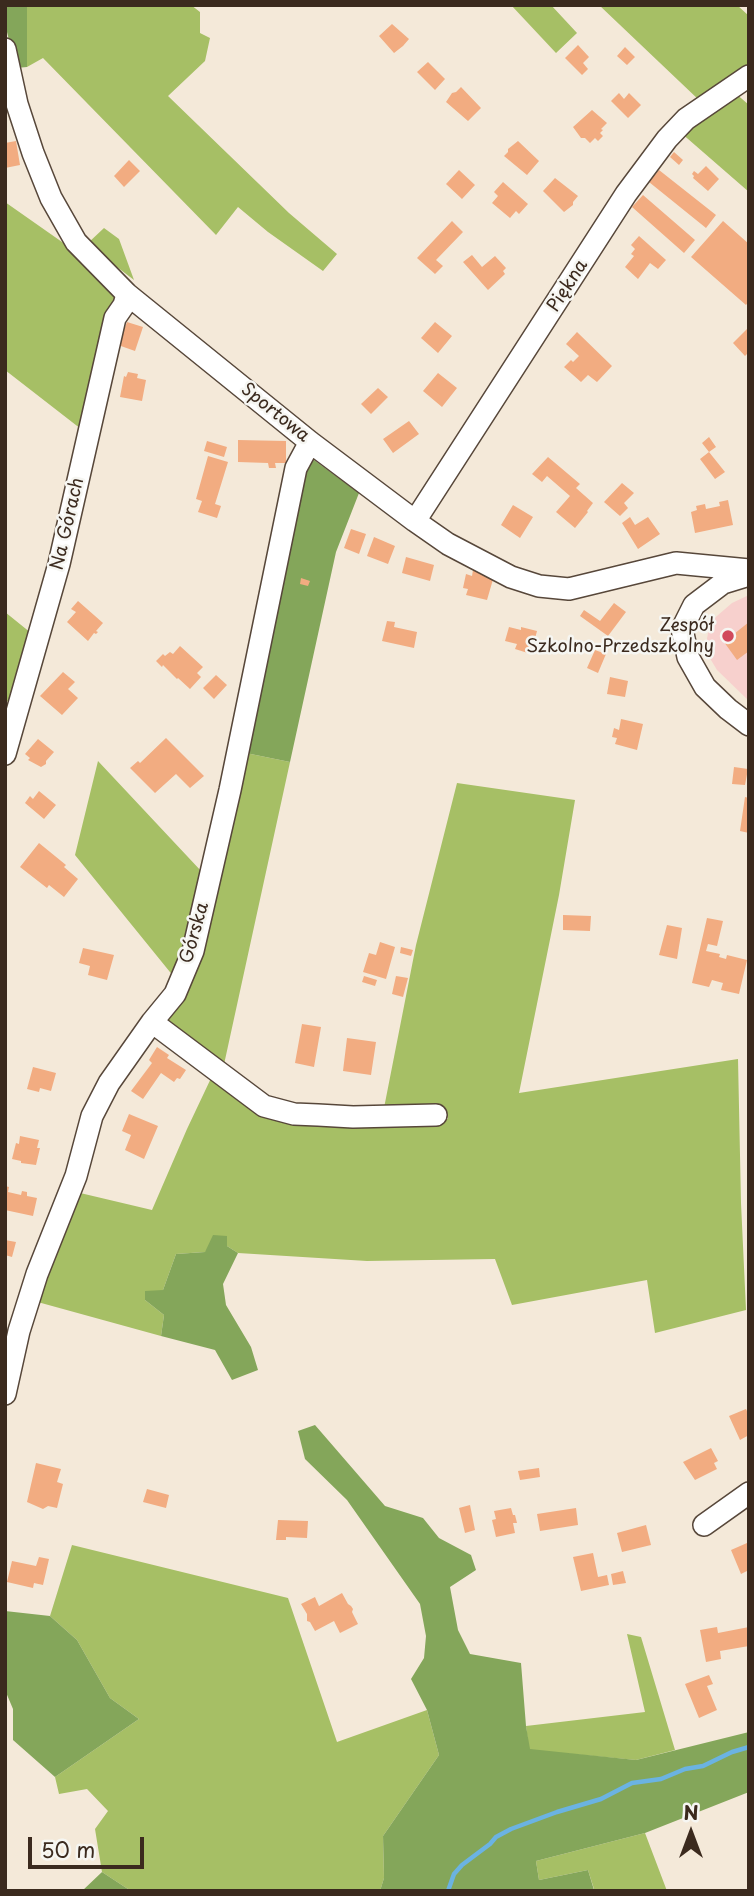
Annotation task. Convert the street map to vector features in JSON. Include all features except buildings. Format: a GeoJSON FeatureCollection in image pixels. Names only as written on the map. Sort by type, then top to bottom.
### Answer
{"type":"FeatureCollection","features":[{"type":"Feature","properties":{"kind":"street","name":"Sportowa"},"geometry":{"type":"LineString","coordinates":[[5,49],[17,104],[33,153],[51,198],[76,242],[128,294],[310,442],[415,521],[448,544],[480,561],[511,577],[539,586],[569,589],[676,563],[749,570]]}},
{"type":"Feature","properties":{"kind":"street","name":"Piękna"},"geometry":{"type":"LineString","coordinates":[[415,521],[626,194],[667,139],[687,120],[749,76]]}},
{"type":"Feature","properties":{"kind":"street","name":"Na Górach"},"geometry":{"type":"LineString","coordinates":[[5,754],[59,564],[115,318],[128,294]]}},
{"type":"Feature","properties":{"kind":"street","name":"Górska"},"geometry":{"type":"LineString","coordinates":[[5,1394],[19,1331],[37,1274],[76,1176],[92,1116],[109,1083],[175,994],[193,951],[230,790],[296,468],[310,442]]}},
{"type":"Feature","properties":{"kind":"street"},"geometry":{"type":"LineString","coordinates":[[687,564],[708,594]]}},
{"type":"Feature","properties":{"kind":"street"},"geometry":{"type":"LineString","coordinates":[[749,575],[723,583],[694,605],[682,629],[688,657],[705,687],[749,726]]}},
{"type":"Feature","properties":{"kind":"street"},"geometry":{"type":"LineString","coordinates":[[152,1022],[264,1106],[294,1114],[353,1117],[436,1115]]}},
{"type":"Feature","properties":{"kind":"street"},"geometry":{"type":"LineString","coordinates":[[704,1525],[749,1493]]}},
{"type":"Feature","properties":{"kind":"shaded area","name":"Zespół Szkolno-Przedszkolny"},"geometry":{"type":"Polygon","coordinates":[[[749,595],[749,701],[717,670],[705,650],[710,622],[732,603],[749,595]]]}},
{"type":"Feature","properties":{"kind":"green space"},"geometry":{"type":"Polygon","coordinates":[[[5,5],[27,5],[27,67],[16,68],[6,28],[5,5]]]}},
{"type":"Feature","properties":{"kind":"green space"},"geometry":{"type":"Polygon","coordinates":[[[27,5],[191,5],[200,12],[200,33],[210,38],[205,61],[168,96],[289,213],[337,254],[323,271],[238,207],[216,235],[43,58],[27,67],[27,5]]]}},
{"type":"Feature","properties":{"kind":"green space"},"geometry":{"type":"Polygon","coordinates":[[[511,5],[551,5],[577,33],[556,53],[511,5]]]}},
{"type":"Feature","properties":{"kind":"green space"},"geometry":{"type":"Polygon","coordinates":[[[599,5],[737,5],[749,16],[749,68],[700,101],[599,5]]]}},
{"type":"Feature","properties":{"kind":"green space"},"geometry":{"type":"Polygon","coordinates":[[[734,92],[749,105],[749,192],[680,132],[734,92]]]}},
{"type":"Feature","properties":{"kind":"green space"},"geometry":{"type":"Polygon","coordinates":[[[5,202],[72,249],[116,298],[81,429],[5,370],[5,202]]]}},
{"type":"Feature","properties":{"kind":"green space"},"geometry":{"type":"Polygon","coordinates":[[[104,228],[119,239],[134,280],[87,244],[104,228]]]}},
{"type":"Feature","properties":{"kind":"green space"},"geometry":{"type":"Polygon","coordinates":[[[310,457],[359,493],[336,552],[290,762],[241,752],[302,467],[310,457]]]}},
{"type":"Feature","properties":{"kind":"green space"},"geometry":{"type":"Polygon","coordinates":[[[5,612],[31,633],[11,704],[5,699],[5,612]]]}},
{"type":"Feature","properties":{"kind":"green space"},"geometry":{"type":"Polygon","coordinates":[[[241,752],[290,762],[223,1069],[170,1028],[166,1016],[241,752]]]}},
{"type":"Feature","properties":{"kind":"green space"},"geometry":{"type":"Polygon","coordinates":[[[98,761],[202,872],[191,935],[174,977],[75,855],[98,761]]]}},
{"type":"Feature","properties":{"kind":"green space"},"geometry":{"type":"Polygon","coordinates":[[[457,783],[575,800],[559,895],[519,1093],[738,1059],[746,1310],[655,1333],[647,1280],[512,1305],[495,1259],[367,1261],[238,1253],[227,1246],[205,1252],[176,1254],[163,1290],[145,1300],[164,1315],[161,1336],[34,1301],[76,1192],[152,1210],[213,1074],[271,1114],[368,1122],[448,1119],[445,1108],[384,1108],[416,945],[457,783]]]}},
{"type":"Feature","properties":{"kind":"green space"},"geometry":{"type":"Polygon","coordinates":[[[213,1235],[227,1236],[227,1246],[238,1253],[223,1284],[226,1305],[251,1347],[258,1370],[232,1380],[215,1350],[161,1336],[164,1315],[145,1300],[145,1291],[163,1290],[176,1254],[205,1252],[213,1235]]]}},
{"type":"Feature","properties":{"kind":"green space"},"geometry":{"type":"Polygon","coordinates":[[[315,1425],[385,1506],[423,1518],[439,1538],[471,1555],[476,1570],[450,1587],[458,1630],[470,1654],[521,1663],[530,1749],[636,1760],[749,1732],[749,1792],[645,1833],[536,1861],[539,1880],[588,1870],[594,1890],[592,1891],[380,1891],[384,1878],[383,1836],[439,1755],[427,1710],[411,1679],[424,1658],[426,1636],[420,1604],[347,1500],[305,1459],[298,1431],[315,1425]]]}},
{"type":"Feature","properties":{"kind":"green space"},"geometry":{"type":"Polygon","coordinates":[[[72,1545],[288,1598],[337,1742],[427,1710],[439,1755],[383,1836],[384,1878],[380,1891],[131,1891],[102,1872],[95,1829],[108,1811],[87,1789],[59,1794],[55,1777],[139,1719],[110,1698],[77,1640],[50,1616],[72,1545]]]}},
{"type":"Feature","properties":{"kind":"green space"},"geometry":{"type":"Polygon","coordinates":[[[5,1611],[50,1616],[77,1640],[110,1698],[139,1719],[55,1777],[13,1740],[13,1709],[5,1690],[5,1611]]]}},
{"type":"Feature","properties":{"kind":"green space"},"geometry":{"type":"Polygon","coordinates":[[[627,1634],[641,1637],[675,1750],[636,1760],[529,1750],[526,1726],[645,1712],[627,1634]]]}},
{"type":"Feature","properties":{"kind":"green space"},"geometry":{"type":"Polygon","coordinates":[[[645,1833],[667,1891],[592,1891],[594,1889],[588,1870],[539,1880],[536,1861],[645,1833]]]}},
{"type":"Feature","properties":{"kind":"green space"},"geometry":{"type":"Polygon","coordinates":[[[102,1872],[131,1891],[82,1891],[102,1872]]]}},
{"type":"Feature","properties":{"kind":"waterway"},"geometry":{"type":"LineString","coordinates":[[448,1891],[454,1874],[462,1865],[496,1837],[511,1829],[601,1799],[632,1783],[661,1779],[685,1769],[703,1766],[749,1747]]}},
{"type":"Feature","properties":{"kind":"place","name":"Zespół Szkolno-Przedszkolny"},"geometry":{"type":"Point","coordinates":[728,636]}}]}
